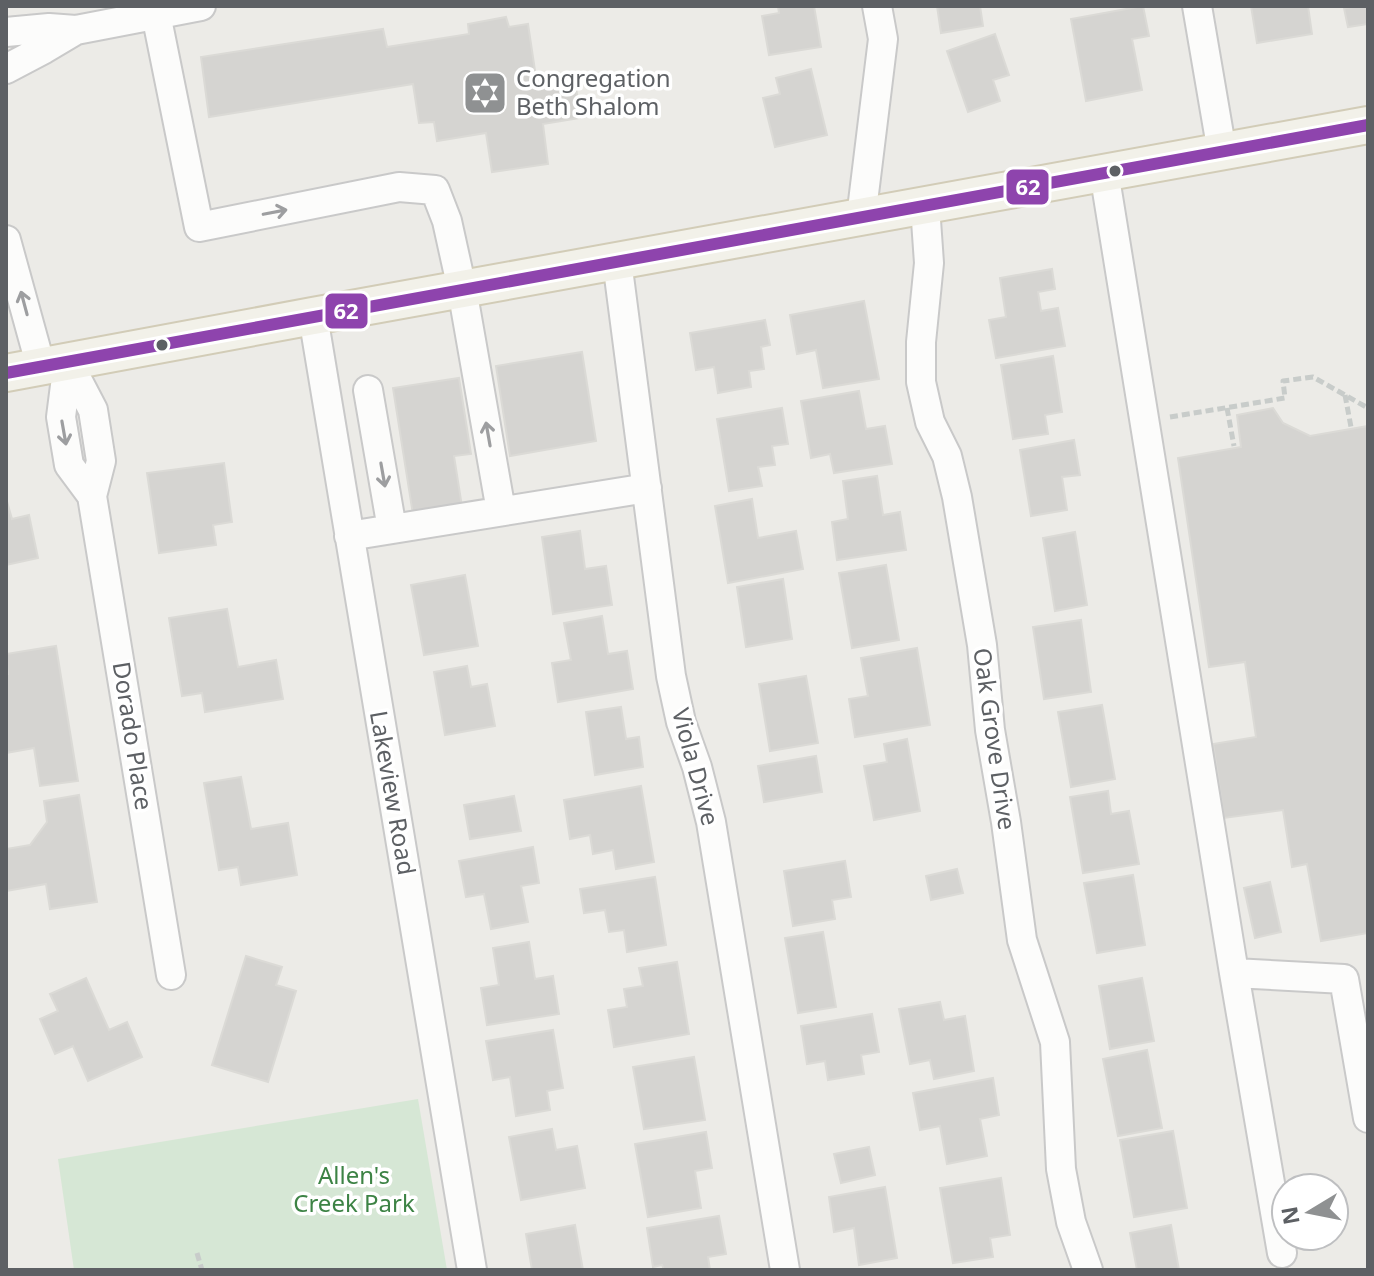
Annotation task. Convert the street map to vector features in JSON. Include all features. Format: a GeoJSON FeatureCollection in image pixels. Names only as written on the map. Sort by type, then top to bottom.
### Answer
{"type":"FeatureCollection","features":[{"type":"Feature","properties":{"kind":"main road"},"geometry":{"type":"LineString","coordinates":[[6,373],[1368,125]]}},
{"type":"Feature","properties":{"kind":"street"},"geometry":{"type":"LineString","coordinates":[[6,32],[49,28],[76,30],[201,6]]}},
{"type":"Feature","properties":{"kind":"street"},"geometry":{"type":"LineString","coordinates":[[861,218],[883,39],[877,6]]}},
{"type":"Feature","properties":{"kind":"street"},"geometry":{"type":"LineString","coordinates":[[1197,6],[1222,152]]}},
{"type":"Feature","properties":{"kind":"street"},"geometry":{"type":"LineString","coordinates":[[156,14],[199,227],[399,187],[435,190],[447,221],[462,289],[501,511]]}},
{"type":"Feature","properties":{"kind":"street"},"geometry":{"type":"LineString","coordinates":[[6,69],[76,30]]}},
{"type":"Feature","properties":{"kind":"street"},"geometry":{"type":"LineString","coordinates":[[1104,172],[1282,1253]]}},
{"type":"Feature","properties":{"kind":"street","name":"Oak Grove Drive"},"geometry":{"type":"LineString","coordinates":[[925,206],[929,263],[921,342],[921,382],[930,422],[947,456],[957,497],[982,645],[990,730],[1022,940],[1055,1042],[1061,1169],[1071,1222],[1088,1270]]}},
{"type":"Feature","properties":{"kind":"street","name":"Dorado Place"},"geometry":{"type":"LineString","coordinates":[[6,240],[54,364],[93,410],[101,461],[92,496],[171,975]]}},
{"type":"Feature","properties":{"kind":"street","name":"Viola Drive"},"geometry":{"type":"LineString","coordinates":[[617,261],[671,676],[681,722],[711,822],[785,1270]]}},
{"type":"Feature","properties":{"kind":"street","name":"Lakeview Road"},"geometry":{"type":"LineString","coordinates":[[313,316],[472,1270]]}},
{"type":"Feature","properties":{"kind":"street"},"geometry":{"type":"LineString","coordinates":[[368,390],[392,529]]}},
{"type":"Feature","properties":{"kind":"street"},"geometry":{"type":"LineString","coordinates":[[331,428],[374,421]]}},
{"type":"Feature","properties":{"kind":"street"},"geometry":{"type":"LineString","coordinates":[[349,536],[647,488]]}},
{"type":"Feature","properties":{"kind":"street"},"geometry":{"type":"LineString","coordinates":[[1234,973],[1344,979],[1368,1118]]}},
{"type":"Feature","properties":{"kind":"path"},"geometry":{"type":"LineString","coordinates":[[1162,419],[1285,398],[1283,381],[1313,377],[1368,408]]}},
{"type":"Feature","properties":{"kind":"path"},"geometry":{"type":"LineString","coordinates":[[1345,394],[1351,427]]}},
{"type":"Feature","properties":{"kind":"path"},"geometry":{"type":"LineString","coordinates":[[1227,408],[1234,446]]}},
{"type":"Feature","properties":{"kind":"path"},"geometry":{"type":"LineString","coordinates":[[197,1253],[202,1270]]}},
{"type":"Feature","properties":{"kind":"green space","name":"Allen's Creek Park"},"geometry":{"type":"Polygon","coordinates":[[[418,1099],[447,1270],[74,1270],[58,1159],[418,1099]]]}},
{"type":"Feature","properties":{"kind":"building"},"geometry":{"type":"Polygon","coordinates":[[[778,6],[814,6],[821,47],[769,55],[762,16],[779,13],[778,6]]]}},
{"type":"Feature","properties":{"kind":"building"},"geometry":{"type":"Polygon","coordinates":[[[937,6],[980,6],[983,26],[941,33],[937,6]]]}},
{"type":"Feature","properties":{"kind":"building"},"geometry":{"type":"Polygon","coordinates":[[[1143,6],[1149,36],[1132,39],[1142,90],[1086,101],[1071,19],[1143,6]]]}},
{"type":"Feature","properties":{"kind":"building"},"geometry":{"type":"Polygon","coordinates":[[[1251,6],[1308,6],[1312,34],[1257,43],[1251,6]]]}},
{"type":"Feature","properties":{"kind":"building"},"geometry":{"type":"Polygon","coordinates":[[[1368,6],[1368,24],[1348,27],[1344,8],[1368,6]]]}},
{"type":"Feature","properties":{"kind":"building"},"geometry":{"type":"Polygon","coordinates":[[[506,17],[509,27],[528,24],[537,84],[575,79],[580,118],[543,124],[548,164],[492,172],[486,133],[437,141],[434,122],[419,123],[413,84],[209,117],[201,57],[383,29],[387,47],[469,34],[468,24],[506,17]]]}},
{"type":"Feature","properties":{"kind":"building"},"geometry":{"type":"Polygon","coordinates":[[[995,34],[1009,75],[993,80],[1000,101],[968,112],[947,51],[995,34]]]}},
{"type":"Feature","properties":{"kind":"building"},"geometry":{"type":"Polygon","coordinates":[[[811,69],[827,135],[775,147],[763,98],[780,94],[776,78],[811,69]]]}},
{"type":"Feature","properties":{"kind":"building"},"geometry":{"type":"Polygon","coordinates":[[[1052,269],[1055,289],[1038,292],[1041,311],[1058,308],[1065,346],[996,358],[989,320],[1006,317],[1000,278],[1052,269]]]}},
{"type":"Feature","properties":{"kind":"building"},"geometry":{"type":"Polygon","coordinates":[[[864,301],[879,379],[823,388],[816,350],[797,354],[790,315],[864,301]]]}},
{"type":"Feature","properties":{"kind":"building"},"geometry":{"type":"Polygon","coordinates":[[[765,320],[770,345],[761,347],[764,369],[749,371],[751,387],[718,393],[714,367],[696,370],[690,333],[765,320]]]}},
{"type":"Feature","properties":{"kind":"building"},"geometry":{"type":"Polygon","coordinates":[[[582,352],[596,441],[510,456],[496,366],[582,352]]]}},
{"type":"Feature","properties":{"kind":"building"},"geometry":{"type":"Polygon","coordinates":[[[1053,356],[1062,412],[1045,415],[1048,434],[1013,439],[1001,365],[1053,356]]]}},
{"type":"Feature","properties":{"kind":"building"},"geometry":{"type":"Polygon","coordinates":[[[459,378],[471,454],[454,456],[463,513],[414,521],[393,388],[459,378]]]}},
{"type":"Feature","properties":{"kind":"building"},"geometry":{"type":"Polygon","coordinates":[[[859,391],[866,429],[885,426],[892,464],[834,473],[830,454],[811,458],[801,401],[859,391]]]}},
{"type":"Feature","properties":{"kind":"building"},"geometry":{"type":"Polygon","coordinates":[[[782,408],[788,444],[772,446],[775,465],[758,467],[762,486],[729,491],[717,419],[782,408]]]}},
{"type":"Feature","properties":{"kind":"building"},"geometry":{"type":"Polygon","coordinates":[[[1273,408],[1283,423],[1310,436],[1368,426],[1368,933],[1321,941],[1307,864],[1292,867],[1283,810],[1224,818],[1213,744],[1256,737],[1245,662],[1209,667],[1178,458],[1241,447],[1237,415],[1273,408]]]}},
{"type":"Feature","properties":{"kind":"building"},"geometry":{"type":"Polygon","coordinates":[[[1074,440],[1080,475],[1062,477],[1067,510],[1031,516],[1020,450],[1074,440]]]}},
{"type":"Feature","properties":{"kind":"building"},"geometry":{"type":"Polygon","coordinates":[[[224,463],[232,522],[213,525],[216,545],[159,553],[147,473],[224,463]]]}},
{"type":"Feature","properties":{"kind":"building"},"geometry":{"type":"Polygon","coordinates":[[[877,476],[883,515],[900,512],[906,550],[837,560],[832,522],[848,519],[843,481],[877,476]]]}},
{"type":"Feature","properties":{"kind":"building"},"geometry":{"type":"Polygon","coordinates":[[[6,498],[12,519],[29,515],[38,558],[6,565],[6,498]]]}},
{"type":"Feature","properties":{"kind":"building"},"geometry":{"type":"Polygon","coordinates":[[[752,499],[758,538],[796,531],[803,569],[728,583],[715,506],[752,499]]]}},
{"type":"Feature","properties":{"kind":"building"},"geometry":{"type":"Polygon","coordinates":[[[580,531],[585,569],[606,566],[612,605],[553,614],[542,537],[580,531]]]}},
{"type":"Feature","properties":{"kind":"building"},"geometry":{"type":"Polygon","coordinates":[[[1075,532],[1087,605],[1055,611],[1043,538],[1075,532]]]}},
{"type":"Feature","properties":{"kind":"building"},"geometry":{"type":"Polygon","coordinates":[[[886,565],[899,640],[852,648],[839,573],[886,565]]]}},
{"type":"Feature","properties":{"kind":"building"},"geometry":{"type":"Polygon","coordinates":[[[465,575],[478,646],[424,655],[411,585],[465,575]]]}},
{"type":"Feature","properties":{"kind":"building"},"geometry":{"type":"Polygon","coordinates":[[[783,579],[792,639],[746,647],[737,587],[783,579]]]}},
{"type":"Feature","properties":{"kind":"building"},"geometry":{"type":"Polygon","coordinates":[[[227,609],[238,667],[276,660],[283,699],[205,712],[202,693],[182,696],[169,618],[227,609]]]}},
{"type":"Feature","properties":{"kind":"building"},"geometry":{"type":"Polygon","coordinates":[[[602,616],[608,654],[627,651],[633,689],[558,702],[552,663],[571,660],[564,623],[602,616]]]}},
{"type":"Feature","properties":{"kind":"building"},"geometry":{"type":"Polygon","coordinates":[[[1081,620],[1091,692],[1044,699],[1033,627],[1081,620]]]}},
{"type":"Feature","properties":{"kind":"building"},"geometry":{"type":"Polygon","coordinates":[[[56,646],[78,781],[40,786],[34,748],[6,753],[6,654],[56,646]]]}},
{"type":"Feature","properties":{"kind":"building"},"geometry":{"type":"Polygon","coordinates":[[[917,648],[930,725],[855,737],[849,699],[868,696],[861,658],[917,648]]]}},
{"type":"Feature","properties":{"kind":"building"},"geometry":{"type":"Polygon","coordinates":[[[467,666],[471,687],[487,684],[495,726],[445,735],[434,672],[467,666]]]}},
{"type":"Feature","properties":{"kind":"building"},"geometry":{"type":"Polygon","coordinates":[[[806,676],[818,743],[770,751],[759,684],[806,676]]]}},
{"type":"Feature","properties":{"kind":"building"},"geometry":{"type":"Polygon","coordinates":[[[1102,705],[1115,779],[1071,787],[1058,712],[1102,705]]]}},
{"type":"Feature","properties":{"kind":"building"},"geometry":{"type":"Polygon","coordinates":[[[621,707],[626,739],[639,737],[643,767],[595,775],[586,712],[621,707]]]}},
{"type":"Feature","properties":{"kind":"building"},"geometry":{"type":"Polygon","coordinates":[[[907,739],[920,811],[874,820],[864,766],[887,762],[884,744],[907,739]]]}},
{"type":"Feature","properties":{"kind":"building"},"geometry":{"type":"Polygon","coordinates":[[[816,756],[822,792],[764,802],[758,766],[816,756]]]}},
{"type":"Feature","properties":{"kind":"building"},"geometry":{"type":"Polygon","coordinates":[[[241,777],[251,829],[288,823],[297,875],[241,885],[238,867],[219,870],[204,783],[241,777]]]}},
{"type":"Feature","properties":{"kind":"building"},"geometry":{"type":"Polygon","coordinates":[[[641,786],[654,862],[616,869],[613,850],[593,854],[590,835],[570,839],[564,800],[641,786]]]}},
{"type":"Feature","properties":{"kind":"building"},"geometry":{"type":"Polygon","coordinates":[[[1108,791],[1111,814],[1129,811],[1139,864],[1083,873],[1070,797],[1108,791]]]}},
{"type":"Feature","properties":{"kind":"building"},"geometry":{"type":"Polygon","coordinates":[[[79,795],[97,902],[50,909],[46,884],[6,891],[6,849],[30,845],[47,822],[44,801],[79,795]]]}},
{"type":"Feature","properties":{"kind":"building"},"geometry":{"type":"Polygon","coordinates":[[[514,796],[521,831],[470,839],[464,805],[514,796]]]}},
{"type":"Feature","properties":{"kind":"building"},"geometry":{"type":"Polygon","coordinates":[[[533,847],[539,883],[521,886],[528,922],[491,929],[484,894],[466,897],[459,861],[533,847]]]}},
{"type":"Feature","properties":{"kind":"building"},"geometry":{"type":"Polygon","coordinates":[[[845,861],[851,897],[832,900],[835,919],[793,926],[784,871],[845,861]]]}},
{"type":"Feature","properties":{"kind":"building"},"geometry":{"type":"Polygon","coordinates":[[[957,869],[963,893],[931,900],[926,876],[957,869]]]}},
{"type":"Feature","properties":{"kind":"building"},"geometry":{"type":"Polygon","coordinates":[[[1133,875],[1145,945],[1097,953],[1084,883],[1133,875]]]}},
{"type":"Feature","properties":{"kind":"building"},"geometry":{"type":"Polygon","coordinates":[[[655,877],[666,945],[627,952],[624,930],[609,932],[605,910],[584,913],[580,889],[655,877]]]}},
{"type":"Feature","properties":{"kind":"building"},"geometry":{"type":"Polygon","coordinates":[[[1270,882],[1281,932],[1255,938],[1244,888],[1270,882]]]}},
{"type":"Feature","properties":{"kind":"building"},"geometry":{"type":"Polygon","coordinates":[[[823,932],[836,1007],[798,1013],[785,938],[823,932]]]}},
{"type":"Feature","properties":{"kind":"building"},"geometry":{"type":"Polygon","coordinates":[[[529,942],[535,979],[553,976],[559,1014],[487,1025],[481,988],[499,985],[493,948],[529,942]]]}},
{"type":"Feature","properties":{"kind":"building"},"geometry":{"type":"Polygon","coordinates":[[[246,956],[282,967],[276,985],[296,991],[268,1082],[212,1065],[246,956]]]}},
{"type":"Feature","properties":{"kind":"building"},"geometry":{"type":"Polygon","coordinates":[[[677,962],[689,1034],[614,1047],[608,1010],[627,1007],[624,989],[643,986],[639,968],[677,962]]]}},
{"type":"Feature","properties":{"kind":"building"},"geometry":{"type":"Polygon","coordinates":[[[86,978],[109,1030],[127,1022],[142,1057],[88,1081],[73,1046],[55,1054],[40,1019],[58,1011],[50,994],[86,978]]]}},
{"type":"Feature","properties":{"kind":"building"},"geometry":{"type":"Polygon","coordinates":[[[1142,978],[1154,1041],[1110,1049],[1099,986],[1142,978]]]}},
{"type":"Feature","properties":{"kind":"building"},"geometry":{"type":"Polygon","coordinates":[[[940,1002],[944,1020],[965,1016],[974,1071],[934,1079],[930,1060],[910,1064],[899,1009],[940,1002]]]}},
{"type":"Feature","properties":{"kind":"building"},"geometry":{"type":"Polygon","coordinates":[[[872,1014],[879,1052],[861,1055],[864,1074],[828,1080],[825,1061],[807,1064],[801,1026],[872,1014]]]}},
{"type":"Feature","properties":{"kind":"building"},"geometry":{"type":"Polygon","coordinates":[[[553,1030],[563,1088],[547,1091],[550,1110],[516,1116],[510,1077],[493,1080],[486,1041],[553,1030]]]}},
{"type":"Feature","properties":{"kind":"building"},"geometry":{"type":"Polygon","coordinates":[[[1147,1050],[1162,1128],[1118,1136],[1103,1059],[1147,1050]]]}},
{"type":"Feature","properties":{"kind":"building"},"geometry":{"type":"Polygon","coordinates":[[[694,1057],[705,1120],[644,1129],[633,1067],[694,1057]]]}},
{"type":"Feature","properties":{"kind":"building"},"geometry":{"type":"Polygon","coordinates":[[[993,1078],[999,1115],[980,1119],[987,1156],[947,1164],[940,1126],[920,1130],[913,1093],[993,1078]]]}},
{"type":"Feature","properties":{"kind":"building"},"geometry":{"type":"Polygon","coordinates":[[[552,1129],[556,1150],[577,1146],[585,1188],[521,1200],[509,1137],[552,1129]]]}},
{"type":"Feature","properties":{"kind":"building"},"geometry":{"type":"Polygon","coordinates":[[[1173,1131],[1187,1208],[1134,1217],[1120,1140],[1173,1131]]]}},
{"type":"Feature","properties":{"kind":"building"},"geometry":{"type":"Polygon","coordinates":[[[706,1132],[712,1168],[695,1171],[701,1208],[648,1217],[635,1144],[706,1132]]]}},
{"type":"Feature","properties":{"kind":"building"},"geometry":{"type":"Polygon","coordinates":[[[869,1147],[875,1175],[841,1183],[834,1154],[869,1147]]]}},
{"type":"Feature","properties":{"kind":"building"},"geometry":{"type":"Polygon","coordinates":[[[1001,1178],[1010,1235],[990,1238],[993,1257],[953,1263],[940,1188],[1001,1178]]]}},
{"type":"Feature","properties":{"kind":"building"},"geometry":{"type":"Polygon","coordinates":[[[885,1187],[897,1258],[859,1265],[854,1228],[834,1232],[829,1197],[885,1187]]]}},
{"type":"Feature","properties":{"kind":"building"},"geometry":{"type":"Polygon","coordinates":[[[719,1216],[726,1254],[708,1257],[710,1270],[664,1270],[662,1265],[653,1267],[647,1228],[719,1216]]]}},
{"type":"Feature","properties":{"kind":"building"},"geometry":{"type":"Polygon","coordinates":[[[575,1225],[583,1270],[532,1270],[526,1234],[575,1225]]]}},
{"type":"Feature","properties":{"kind":"building"},"geometry":{"type":"Polygon","coordinates":[[[1171,1225],[1179,1270],[1137,1270],[1130,1233],[1171,1225]]]}},
{"type":"Feature","properties":{"kind":"transit line","name":"62"},"geometry":{"type":"LineString","coordinates":[[6,373],[1368,125]]}},
{"type":"Feature","properties":{"kind":"place","name":"Congregation Beth Shalom"},"geometry":{"type":"Point","coordinates":[485,93]}}]}
